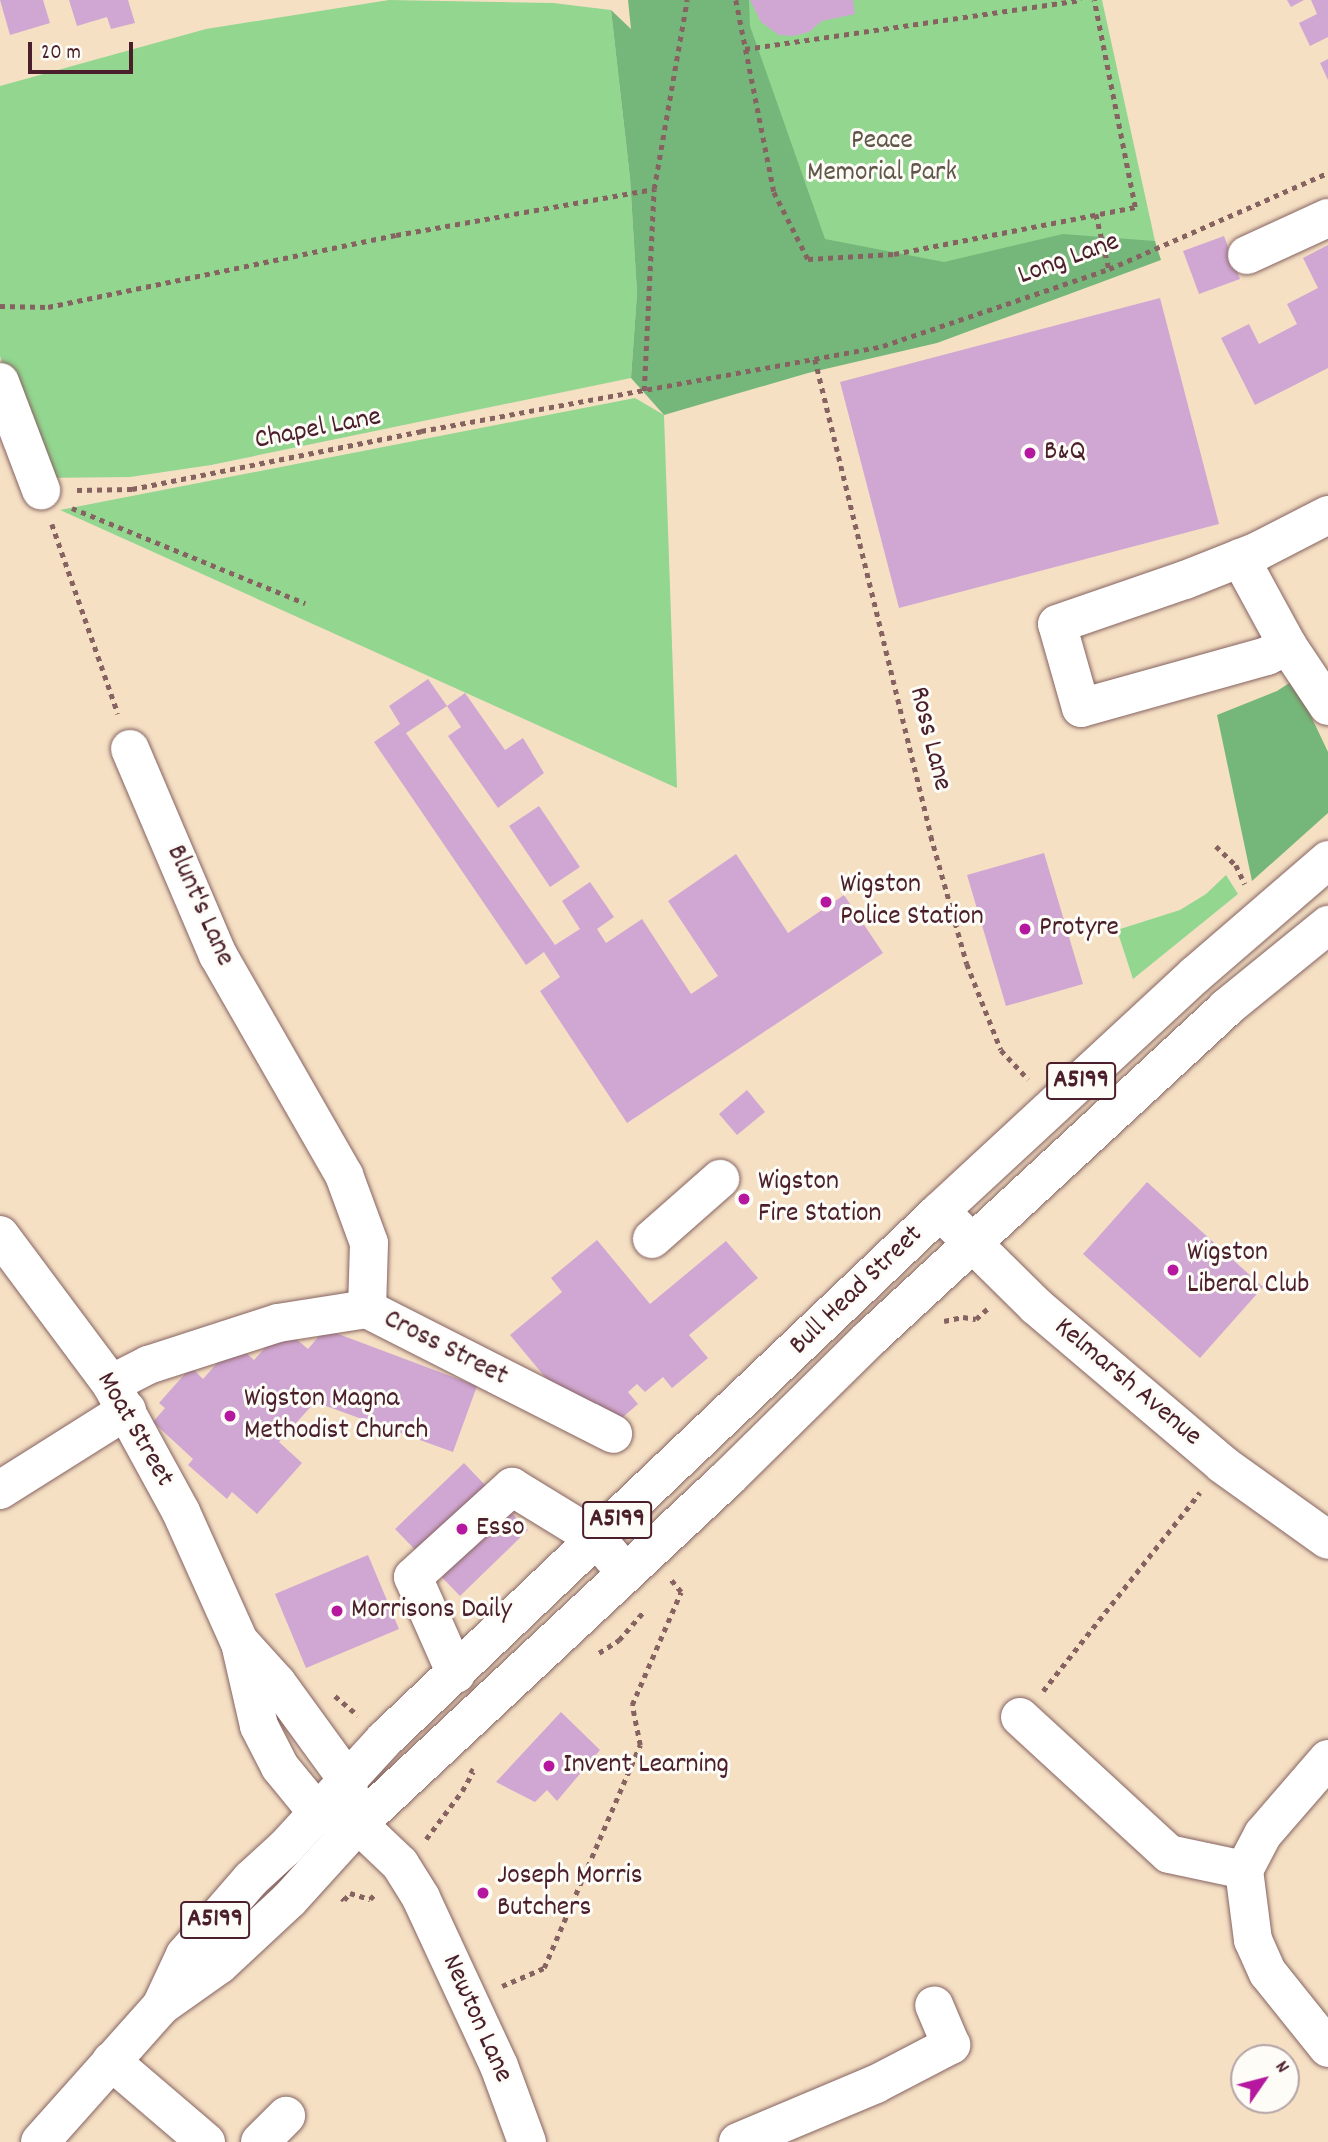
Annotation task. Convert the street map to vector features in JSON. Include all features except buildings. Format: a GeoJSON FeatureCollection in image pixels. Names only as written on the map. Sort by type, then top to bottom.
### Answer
{"type":"FeatureCollection","features":[{"type":"Feature","properties":{"kind":"main road"},"geometry":{"type":"LineString","coordinates":[[1247,255],[1328,219]]}},
{"type":"Feature","properties":{"kind":"main road"},"geometry":{"type":"LineString","coordinates":[[0,382],[41,490]]}},
{"type":"Feature","properties":{"kind":"main road"},"geometry":{"type":"LineString","coordinates":[[1288,646],[1267,656],[1081,708],[1057,624],[1249,555],[1328,515]]}},
{"type":"Feature","properties":{"kind":"main road"},"geometry":{"type":"LineString","coordinates":[[1249,555],[1288,646],[1328,706]]}},
{"type":"Feature","properties":{"kind":"main road"},"geometry":{"type":"LineString","coordinates":[[1249,555],[1328,681]]}},
{"type":"Feature","properties":{"kind":"main road","name":"Blunt's Lane"},"geometry":{"type":"LineString","coordinates":[[130,749],[218,955],[344,1175],[369,1243],[367,1309]]}},
{"type":"Feature","properties":{"kind":"main road","name":"Bull Head Street"},"geometry":{"type":"LineString","coordinates":[[161,2006],[185,1955],[251,1879],[286,1847],[346,1778],[940,1211],[1195,975],[1328,860]]}},
{"type":"Feature","properties":{"kind":"main road","name":"Bull Head Street"},"geometry":{"type":"LineString","coordinates":[[161,2006],[219,1965],[289,1900],[358,1825],[638,1562],[869,1339],[1226,1008],[1328,925]]}},
{"type":"Feature","properties":{"kind":"main road"},"geometry":{"type":"LineString","coordinates":[[652,1239],[720,1179]]}},
{"type":"Feature","properties":{"kind":"main road","name":"Kelmarsh Avenue"},"geometry":{"type":"LineString","coordinates":[[940,1211],[1036,1306],[1222,1464],[1328,1539]]}},
{"type":"Feature","properties":{"kind":"main road","name":"Moat Street"},"geometry":{"type":"LineString","coordinates":[[0,1234],[119,1397],[181,1512],[239,1641],[260,1726],[280,1767],[317,1812]]}},
{"type":"Feature","properties":{"kind":"main road"},"geometry":{"type":"LineString","coordinates":[[839,1308],[869,1339]]}},
{"type":"Feature","properties":{"kind":"main road","name":"Cross Street"},"geometry":{"type":"LineString","coordinates":[[0,1490],[119,1397],[148,1365],[266,1326],[367,1309],[613,1434]]}},
{"type":"Feature","properties":{"kind":"main road"},"geometry":{"type":"LineString","coordinates":[[456,1674],[413,1577],[512,1487],[638,1562]]}},
{"type":"Feature","properties":{"kind":"main road","name":"Moat Street"},"geometry":{"type":"LineString","coordinates":[[239,1641],[277,1683],[346,1778],[358,1825]]}},
{"type":"Feature","properties":{"kind":"main road"},"geometry":{"type":"LineString","coordinates":[[1020,1717],[1169,1854],[1244,1870]]}},
{"type":"Feature","properties":{"kind":"main road"},"geometry":{"type":"LineString","coordinates":[[1328,1759],[1264,1834],[1244,1870],[1253,1940],[1269,1973],[1328,2048]]}},
{"type":"Feature","properties":{"kind":"main road"},"geometry":{"type":"LineString","coordinates":[[317,1812],[358,1825]]}},
{"type":"Feature","properties":{"kind":"main road","name":"Newton Lane"},"geometry":{"type":"LineString","coordinates":[[358,1825],[400,1864],[421,1898],[499,2066],[527,2142]]}},
{"type":"Feature","properties":{"kind":"main road"},"geometry":{"type":"LineString","coordinates":[[738,2142],[876,2084],[951,2045],[934,2005]]}},
{"type":"Feature","properties":{"kind":"main road","name":"A5199"},"geometry":{"type":"LineString","coordinates":[[40,2142],[161,2006]]}},
{"type":"Feature","properties":{"kind":"main road"},"geometry":{"type":"LineString","coordinates":[[111,2061],[206,2142]]}},
{"type":"Feature","properties":{"kind":"path"},"geometry":{"type":"LineString","coordinates":[[644,391],[654,189],[687,0]]}},
{"type":"Feature","properties":{"kind":"path"},"geometry":{"type":"LineString","coordinates":[[736,0],[774,192],[808,259],[894,254],[1135,207],[1094,0]]}},
{"type":"Feature","properties":{"kind":"path"},"geometry":{"type":"LineString","coordinates":[[745,48],[1081,0]]}},
{"type":"Feature","properties":{"kind":"path","name":"Long Lane"},"geometry":{"type":"LineString","coordinates":[[815,359],[883,346],[1109,269],[1328,173]]}},
{"type":"Feature","properties":{"kind":"path"},"geometry":{"type":"LineString","coordinates":[[0,306],[48,307],[396,235],[654,189]]}},
{"type":"Feature","properties":{"kind":"path"},"geometry":{"type":"LineString","coordinates":[[1096,214],[1109,269]]}},
{"type":"Feature","properties":{"kind":"path","name":"Chapel Lane"},"geometry":{"type":"LineString","coordinates":[[41,490],[132,489],[815,359]]}},
{"type":"Feature","properties":{"kind":"path","name":"Ross Lane"},"geometry":{"type":"LineString","coordinates":[[815,359],[931,836],[967,964],[1001,1050],[1053,1106]]}},
{"type":"Feature","properties":{"kind":"path"},"geometry":{"type":"LineString","coordinates":[[41,490],[70,508],[305,603]]}},
{"type":"Feature","properties":{"kind":"path"},"geometry":{"type":"LineString","coordinates":[[41,490],[130,749]]}},
{"type":"Feature","properties":{"kind":"path"},"geometry":{"type":"LineString","coordinates":[[1216,846],[1236,866],[1247,889]]}},
{"type":"Feature","properties":{"kind":"path"},"geometry":{"type":"LineString","coordinates":[[1020,1717],[1222,1464]]}},
{"type":"Feature","properties":{"kind":"path"},"geometry":{"type":"LineString","coordinates":[[470,2001],[544,1968],[639,1745],[632,1705],[681,1592],[638,1562]]}},
{"type":"Feature","properties":{"kind":"green space"},"geometry":{"type":"Polygon","coordinates":[[[389,0],[553,3],[611,10],[630,178],[637,293],[631,378],[211,465],[130,477],[41,478],[0,356],[0,86],[206,29],[389,0]]]}},
{"type":"Feature","properties":{"kind":"green space"},"geometry":{"type":"Polygon","coordinates":[[[628,0],[749,0],[750,26],[825,239],[944,262],[1063,234],[1155,241],[1161,260],[937,343],[808,373],[664,415],[631,378],[637,293],[630,178],[611,10],[631,29],[628,0]]]}},
{"type":"Feature","properties":{"kind":"green space","name":"Peace Memorial Park"},"geometry":{"type":"Polygon","coordinates":[[[712,0],[1102,0],[1155,241],[828,343],[712,0]]]}},
{"type":"Feature","properties":{"kind":"green space"},"geometry":{"type":"Polygon","coordinates":[[[635,398],[664,415],[677,788],[60,510],[635,398]]]}},
{"type":"Feature","properties":{"kind":"green space"},"geometry":{"type":"Polygon","coordinates":[[[1294,680],[1328,752],[1328,813],[1252,881],[1217,715],[1277,691],[1294,680]]]}},
{"type":"Feature","properties":{"kind":"green space"},"geometry":{"type":"Polygon","coordinates":[[[1226,875],[1238,894],[1133,979],[1117,930],[1180,910],[1206,894],[1226,875]]]}},
{"type":"Feature","properties":{"kind":"place","name":"B&Q"},"geometry":{"type":"Point","coordinates":[1030,453]}},
{"type":"Feature","properties":{"kind":"place","name":"Wigston Police Station"},"geometry":{"type":"Point","coordinates":[826,902]}},
{"type":"Feature","properties":{"kind":"place","name":"Protyre"},"geometry":{"type":"Point","coordinates":[1025,929]}},
{"type":"Feature","properties":{"kind":"place","name":"Wigston Fire Station"},"geometry":{"type":"Point","coordinates":[744,1199]}},
{"type":"Feature","properties":{"kind":"place","name":"Wigston Liberal Club"},"geometry":{"type":"Point","coordinates":[1173,1270]}},
{"type":"Feature","properties":{"kind":"place","name":"Wigston Magna Methodist Church"},"geometry":{"type":"Point","coordinates":[230,1416]}},
{"type":"Feature","properties":{"kind":"place","name":"Esso"},"geometry":{"type":"Point","coordinates":[462,1529]}},
{"type":"Feature","properties":{"kind":"place","name":"Morrisons Daily"},"geometry":{"type":"Point","coordinates":[337,1611]}},
{"type":"Feature","properties":{"kind":"place","name":"Invent Learning"},"geometry":{"type":"Point","coordinates":[549,1766]}},
{"type":"Feature","properties":{"kind":"place","name":"Joseph Morris Butchers"},"geometry":{"type":"Point","coordinates":[483,1893]}}]}
